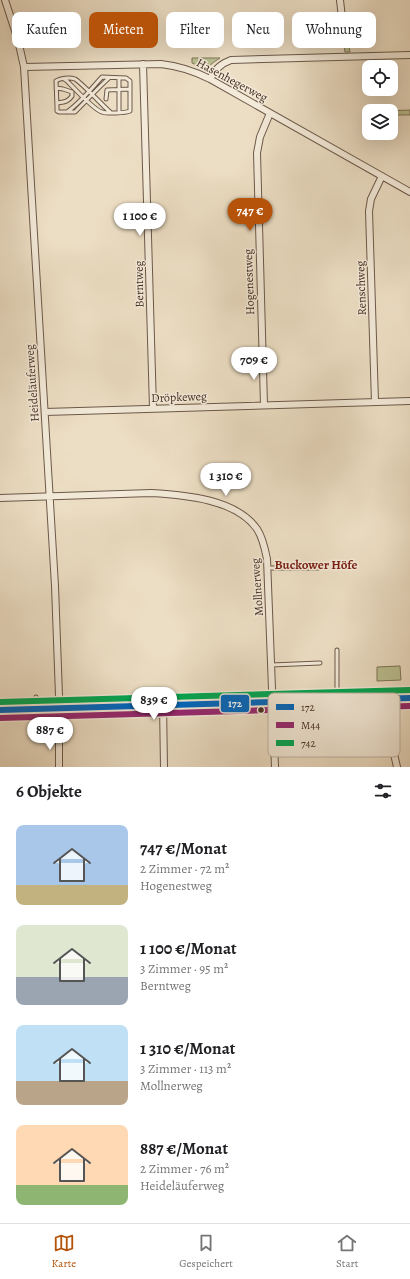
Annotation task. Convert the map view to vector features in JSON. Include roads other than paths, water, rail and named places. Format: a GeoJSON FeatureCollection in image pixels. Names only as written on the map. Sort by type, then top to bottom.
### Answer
{"type":"FeatureCollection","features":[{"type":"Feature","properties":{"kind":"street","name":"Heideläuferweg"},"geometry":{"type":"LineString","coordinates":[[5,0],[18,40],[24,67],[55,586],[59,767]]}},
{"type":"Feature","properties":{"kind":"street"},"geometry":{"type":"LineString","coordinates":[[340,0],[342,12]]}},
{"type":"Feature","properties":{"kind":"street"},"geometry":{"type":"LineString","coordinates":[[210,79],[217,68],[223,63],[231,60],[410,55]]}},
{"type":"Feature","properties":{"kind":"street","name":"Berntweg"},"geometry":{"type":"LineString","coordinates":[[143,64],[153,408]]}},
{"type":"Feature","properties":{"kind":"street","name":"Hasenhegerweg"},"geometry":{"type":"LineString","coordinates":[[24,67],[161,64],[192,70],[410,192]]}},
{"type":"Feature","properties":{"kind":"street","name":"Hogenestweg"},"geometry":{"type":"LineString","coordinates":[[264,405],[257,153],[260,136],[270,113]]}},
{"type":"Feature","properties":{"kind":"street","name":"Renschweg"},"geometry":{"type":"LineString","coordinates":[[375,402],[369,211],[371,199],[382,176]]}},
{"type":"Feature","properties":{"kind":"street","name":"Dröpkeweg"},"geometry":{"type":"LineString","coordinates":[[45,412],[410,401]]}},
{"type":"Feature","properties":{"kind":"street","name":"Mollnerweg"},"geometry":{"type":"LineString","coordinates":[[0,498],[151,493],[195,497],[219,504],[245,516],[253,524],[265,547],[268,568],[273,693]]}},
{"type":"Feature","properties":{"kind":"street"},"geometry":{"type":"LineString","coordinates":[[0,710],[268,702]]}},
{"type":"Feature","properties":{"kind":"street"},"geometry":{"type":"LineString","coordinates":[[163,705],[164,767]]}},
{"type":"Feature","properties":{"kind":"street","name":"Mollnerweg"},"geometry":{"type":"LineString","coordinates":[[275,757],[275,767]]}},
{"type":"Feature","properties":{"kind":"street"},"geometry":{"type":"LineString","coordinates":[[396,757],[398,767]]}},
{"type":"Feature","properties":{"kind":"lane"},"geometry":{"type":"LineString","coordinates":[[64,79],[83,97],[102,112],[128,112],[131,110],[130,89],[129,79],[102,77],[83,97],[67,112]]}},
{"type":"Feature","properties":{"kind":"lane"},"geometry":{"type":"LineString","coordinates":[[109,78],[92,95],[75,112],[57,111],[56,103],[57,80],[76,80],[88,91],[92,95],[110,112]]}},
{"type":"Feature","properties":{"kind":"lane"},"geometry":{"type":"LineString","coordinates":[[118,78],[118,112]]}},
{"type":"Feature","properties":{"kind":"lane"},"geometry":{"type":"LineString","coordinates":[[56,88],[69,90],[72,92],[70,100],[56,103]]}},
{"type":"Feature","properties":{"kind":"lane"},"geometry":{"type":"LineString","coordinates":[[106,100],[107,90],[130,89]]}},
{"type":"Feature","properties":{"kind":"lane"},"geometry":{"type":"LineString","coordinates":[[268,568],[318,568]]}},
{"type":"Feature","properties":{"kind":"lane"},"geometry":{"type":"LineString","coordinates":[[337,650],[337,693]]}},
{"type":"Feature","properties":{"kind":"lane"},"geometry":{"type":"LineString","coordinates":[[271,664],[320,662]]}},
{"type":"Feature","properties":{"kind":"lane"},"geometry":{"type":"LineString","coordinates":[[36,697],[36,709]]}},
{"type":"Feature","properties":{"kind":"district","name":"Buckower Höfe"},"geometry":{"type":"Point","coordinates":[316,564]}}]}
